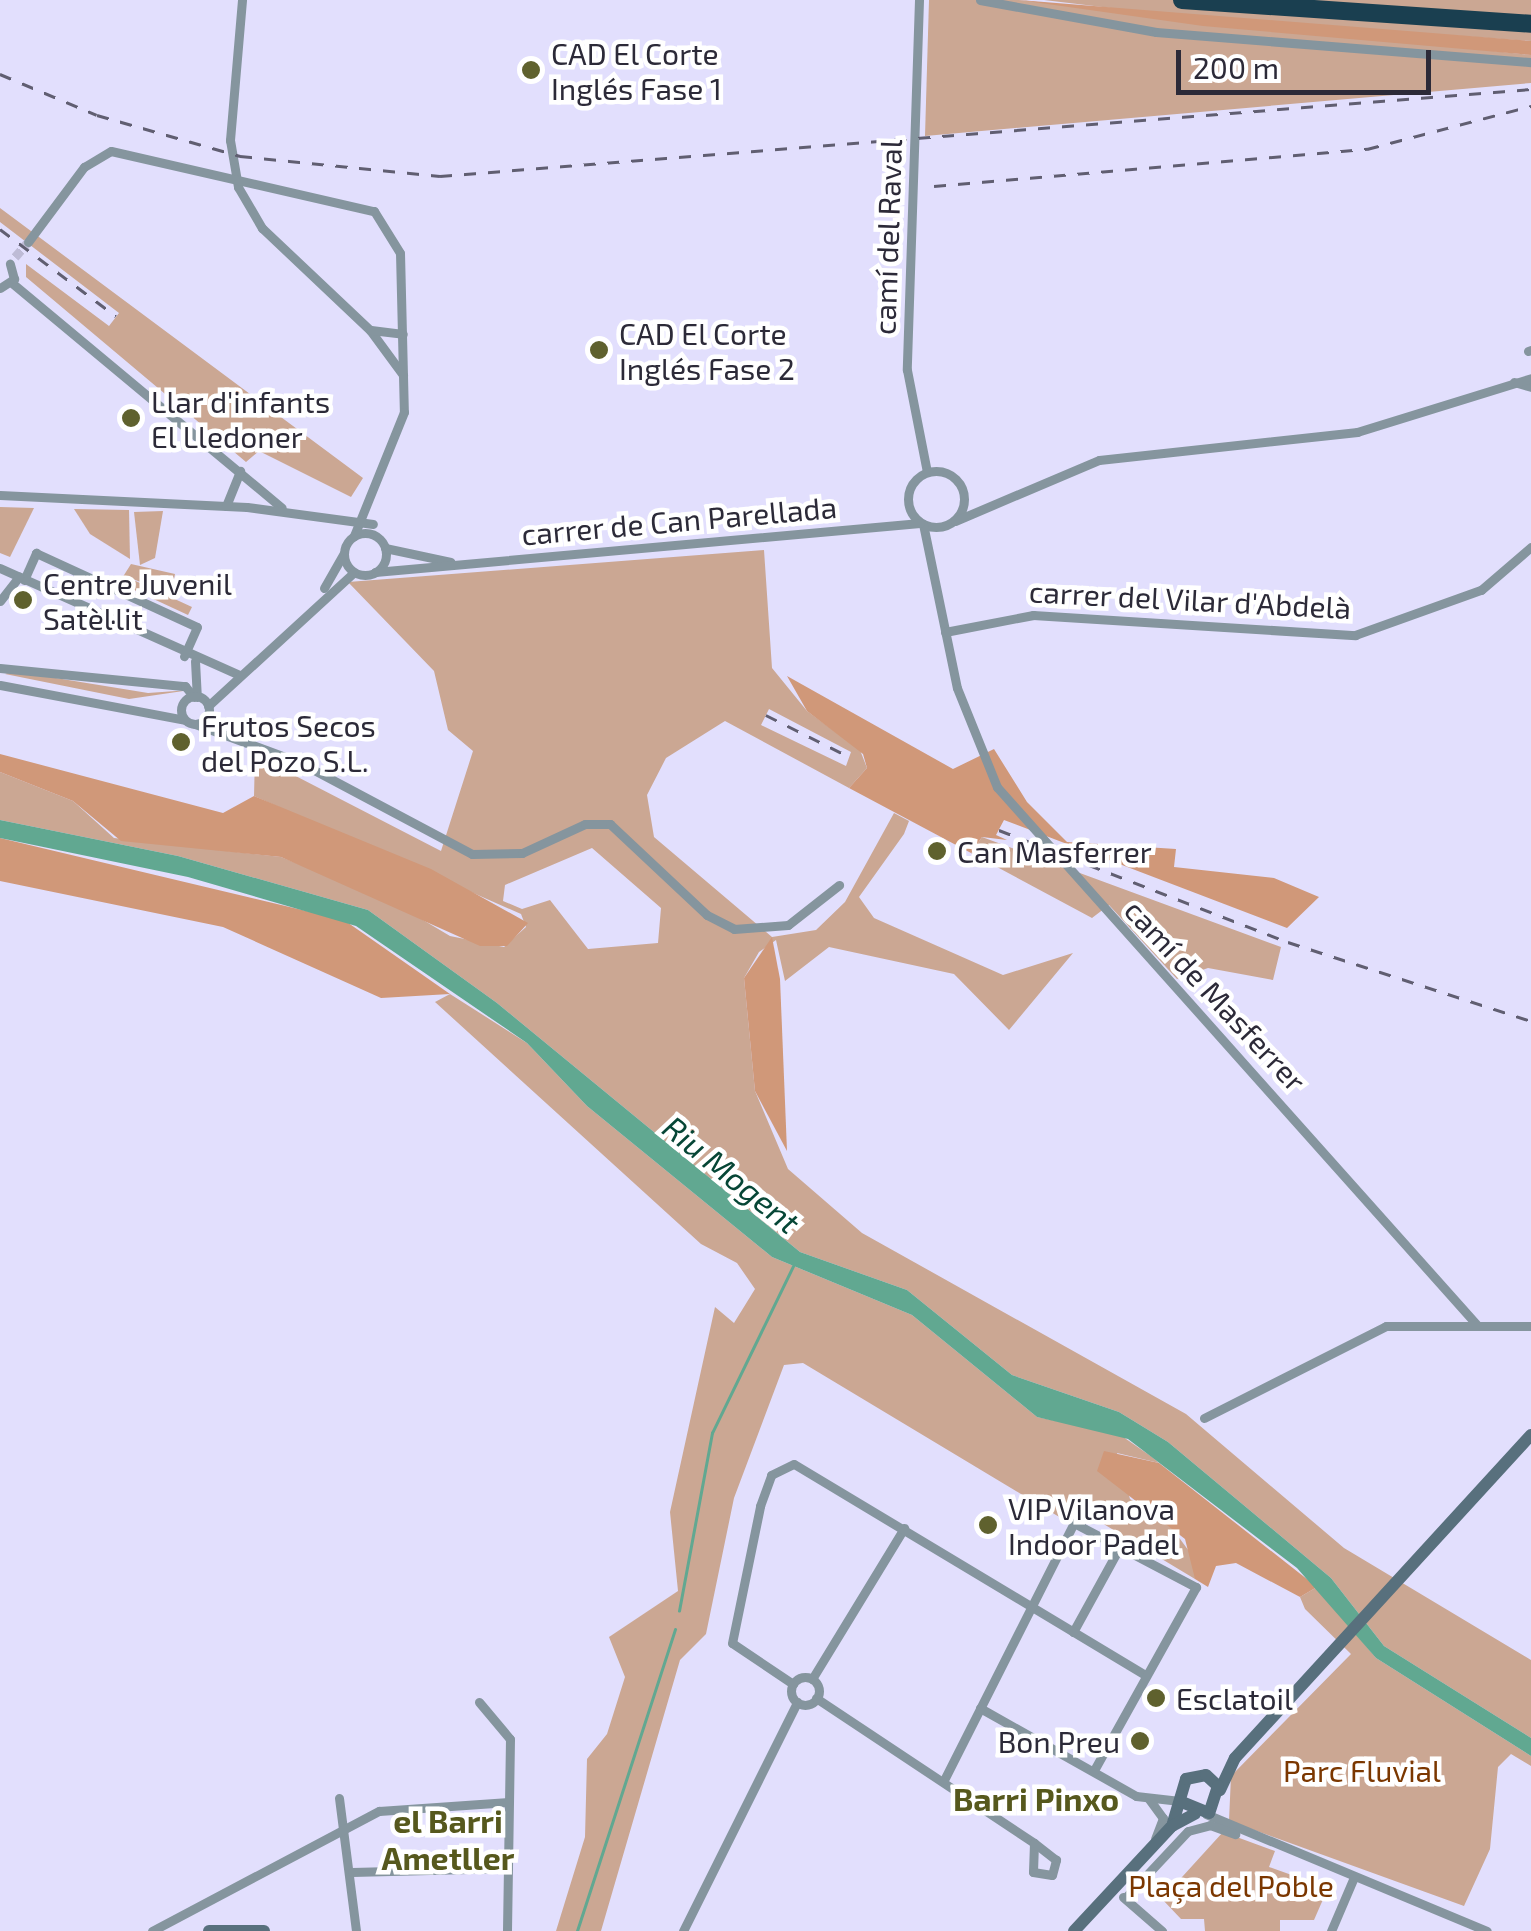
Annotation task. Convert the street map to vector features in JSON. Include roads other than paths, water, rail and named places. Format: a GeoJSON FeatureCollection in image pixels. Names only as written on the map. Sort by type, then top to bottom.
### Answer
{"type":"FeatureCollection","features":[{"type":"Feature","properties":{"kind":"highway"},"geometry":{"type":"LineString","coordinates":[[1182,0],[1531,24]]}},
{"type":"Feature","properties":{"kind":"main road"},"geometry":{"type":"LineString","coordinates":[[1172,1826],[1182,1784],[1235,1758],[1531,1435]]}},
{"type":"Feature","properties":{"kind":"main road"},"geometry":{"type":"LineString","coordinates":[[1074,1931],[1172,1826],[1200,1814],[1219,1796],[1235,1758]]}},
{"type":"Feature","properties":{"kind":"main road"},"geometry":{"type":"LineString","coordinates":[[1205,1775],[1219,1796]]}},
{"type":"Feature","properties":{"kind":"main road"},"geometry":{"type":"LineString","coordinates":[[1180,1801],[1200,1814]]}},
{"type":"Feature","properties":{"kind":"main road"},"geometry":{"type":"LineString","coordinates":[[210,1931],[264,1931]]}},
{"type":"Feature","properties":{"kind":"street"},"geometry":{"type":"LineString","coordinates":[[242,0],[230,140],[238,187],[262,228],[370,330],[404,377]]}},
{"type":"Feature","properties":{"kind":"street","name":"camí del Raval"},"geometry":{"type":"LineString","coordinates":[[919,0],[907,370],[927,472]]}},
{"type":"Feature","properties":{"kind":"street"},"geometry":{"type":"LineString","coordinates":[[980,0],[1156,32],[1531,62]]}},
{"type":"Feature","properties":{"kind":"street"},"geometry":{"type":"LineString","coordinates":[[28,242],[84,167],[110,151],[359,202],[386,224],[400,253],[404,377],[398,436],[372,503],[371,526],[385,548],[375,572]]}},
{"type":"Feature","properties":{"kind":"street"},"geometry":{"type":"LineString","coordinates":[[8,261],[12,283],[284,510]]}},
{"type":"Feature","properties":{"kind":"street"},"geometry":{"type":"LineString","coordinates":[[0,288],[12,283]]}},
{"type":"Feature","properties":{"kind":"street"},"geometry":{"type":"LineString","coordinates":[[370,330],[404,334]]}},
{"type":"Feature","properties":{"kind":"street"},"geometry":{"type":"LineString","coordinates":[[1008,500],[981,506],[964,495],[955,478],[927,472],[909,491],[909,509],[921,524],[937,528],[1008,500],[1099,460],[1357,432],[1506,382],[1531,378]]}},
{"type":"Feature","properties":{"kind":"street"},"geometry":{"type":"LineString","coordinates":[[1506,382],[1531,387]]}},
{"type":"Feature","properties":{"kind":"street"},"geometry":{"type":"LineString","coordinates":[[226,506],[240,472]]}},
{"type":"Feature","properties":{"kind":"street"},"geometry":{"type":"LineString","coordinates":[[247,507],[252,483]]}},
{"type":"Feature","properties":{"kind":"street"},"geometry":{"type":"LineString","coordinates":[[0,495],[284,510],[371,526]]}},
{"type":"Feature","properties":{"kind":"street"},"geometry":{"type":"LineString","coordinates":[[955,521],[964,495]]}},
{"type":"Feature","properties":{"kind":"street"},"geometry":{"type":"LineString","coordinates":[[889,528],[909,509]]}},
{"type":"Feature","properties":{"kind":"street","name":"carrer de Can Parellada"},"geometry":{"type":"LineString","coordinates":[[354,572],[921,524]]}},
{"type":"Feature","properties":{"kind":"street","name":"camí de Masferrer"},"geometry":{"type":"LineString","coordinates":[[921,524],[976,744],[1017,816],[1477,1325]]}},
{"type":"Feature","properties":{"kind":"street"},"geometry":{"type":"LineString","coordinates":[[318,599],[354,536],[371,526]]}},
{"type":"Feature","properties":{"kind":"street"},"geometry":{"type":"LineString","coordinates":[[354,536],[371,526]]}},
{"type":"Feature","properties":{"kind":"street","name":"camí de Masferrer"},"geometry":{"type":"LineString","coordinates":[[929,559],[937,528]]}},
{"type":"Feature","properties":{"kind":"street","name":"carrer del Vilar d'Abdelà"},"geometry":{"type":"LineString","coordinates":[[946,632],[1033,615],[1355,635],[1481,590],[1531,546]]}},
{"type":"Feature","properties":{"kind":"street","name":"carrer de Can Parellada"},"geometry":{"type":"LineString","coordinates":[[385,548],[413,561],[474,563]]}},
{"type":"Feature","properties":{"kind":"street"},"geometry":{"type":"LineString","coordinates":[[0,601],[36,553],[197,628],[184,656]]}},
{"type":"Feature","properties":{"kind":"street"},"geometry":{"type":"LineString","coordinates":[[164,713],[199,703],[234,678],[318,599],[354,572],[344,553]]}},
{"type":"Feature","properties":{"kind":"street"},"geometry":{"type":"LineString","coordinates":[[0,568],[234,678]]}},
{"type":"Feature","properties":{"kind":"street"},"geometry":{"type":"LineString","coordinates":[[190,722],[199,703],[195,661]]}},
{"type":"Feature","properties":{"kind":"street"},"geometry":{"type":"LineString","coordinates":[[0,668],[185,686],[226,736]]}},
{"type":"Feature","properties":{"kind":"street"},"geometry":{"type":"LineString","coordinates":[[0,685],[164,713],[190,722],[342,783],[472,854],[522,853],[585,824],[610,824],[734,929],[788,926],[839,886]]}},
{"type":"Feature","properties":{"kind":"street"},"geometry":{"type":"LineString","coordinates":[[190,722],[199,703]]}},
{"type":"Feature","properties":{"kind":"street"},"geometry":{"type":"LineString","coordinates":[[1204,1418],[1386,1326],[1531,1326]]}},
{"type":"Feature","properties":{"kind":"street"},"geometry":{"type":"LineString","coordinates":[[683,1931],[797,1702],[793,1684],[732,1642],[771,1475],[807,1466],[1029,1607],[1145,1675]]}},
{"type":"Feature","properties":{"kind":"street"},"geometry":{"type":"LineString","coordinates":[[944,1780],[1074,1522],[1122,1544],[1196,1587],[1094,1770]]}},
{"type":"Feature","properties":{"kind":"street"},"geometry":{"type":"LineString","coordinates":[[816,1698],[812,1679],[904,1528]]}},
{"type":"Feature","properties":{"kind":"street"},"geometry":{"type":"LineString","coordinates":[[1072,1632],[1122,1544]]}},
{"type":"Feature","properties":{"kind":"street"},"geometry":{"type":"LineString","coordinates":[[793,1684],[812,1679]]}},
{"type":"Feature","properties":{"kind":"street"},"geometry":{"type":"LineString","coordinates":[[797,1702],[816,1698],[944,1780],[1034,1844]]}},
{"type":"Feature","properties":{"kind":"street"},"geometry":{"type":"LineString","coordinates":[[478,1702],[510,1739],[507,1931]]}},
{"type":"Feature","properties":{"kind":"street"},"geometry":{"type":"LineString","coordinates":[[980,1708],[1154,1799],[1180,1801]]}},
{"type":"Feature","properties":{"kind":"street"},"geometry":{"type":"LineString","coordinates":[[1154,1799],[1182,1784]]}},
{"type":"Feature","properties":{"kind":"street"},"geometry":{"type":"LineString","coordinates":[[1219,1796],[1228,1827]]}},
{"type":"Feature","properties":{"kind":"street"},"geometry":{"type":"LineString","coordinates":[[339,1798],[352,1872],[356,1931]]}},
{"type":"Feature","properties":{"kind":"street"},"geometry":{"type":"LineString","coordinates":[[1148,1851],[1163,1818],[1154,1799]]}},
{"type":"Feature","properties":{"kind":"street"},"geometry":{"type":"LineString","coordinates":[[152,1931],[379,1811],[509,1802]]}},
{"type":"Feature","properties":{"kind":"street"},"geometry":{"type":"LineString","coordinates":[[1200,1814],[1238,1835]]}},
{"type":"Feature","properties":{"kind":"street"},"geometry":{"type":"LineString","coordinates":[[1125,1898],[1188,1831],[1210,1824],[1487,1931]]}},
{"type":"Feature","properties":{"kind":"street"},"geometry":{"type":"LineString","coordinates":[[352,1872],[508,1868]]}},
{"type":"Feature","properties":{"kind":"street"},"geometry":{"type":"LineString","coordinates":[[1331,1931],[1354,1877]]}},
{"type":"Feature","properties":{"kind":"street"},"geometry":{"type":"LineString","coordinates":[[1113,1889],[1155,1929]]}},
{"type":"Feature","properties":{"kind":"street"},"geometry":{"type":"LineString","coordinates":[[1453,1931],[1460,1918]]}},
{"type":"Feature","properties":{"kind":"waterway"},"geometry":{"type":"LineString","coordinates":[[679,1611],[712,1433],[793,1266]]}},
{"type":"Feature","properties":{"kind":"waterway"},"geometry":{"type":"LineString","coordinates":[[577,1931],[675,1630]]}},
{"type":"Feature","properties":{"kind":"tunnel"},"geometry":{"type":"LineString","coordinates":[[15,257],[28,242]]}},
{"type":"Feature","properties":{"kind":"railway"},"geometry":{"type":"LineString","coordinates":[[0,74],[97,115],[240,156],[440,176],[1531,89]]}},
{"type":"Feature","properties":{"kind":"railway"},"geometry":{"type":"LineString","coordinates":[[934,186],[1367,149],[1531,106]]}},
{"type":"Feature","properties":{"kind":"railway"},"geometry":{"type":"LineString","coordinates":[[0,229],[116,316]]}},
{"type":"Feature","properties":{"kind":"railway"},"geometry":{"type":"LineString","coordinates":[[766,715],[850,757]]}},
{"type":"Feature","properties":{"kind":"railway"},"geometry":{"type":"LineString","coordinates":[[999,830],[1288,942],[1531,1021]]}},
{"type":"Feature","properties":{"kind":"place","name":"CAD El Corte Inglés Fase 1"},"geometry":{"type":"Point","coordinates":[531,70]}},
{"type":"Feature","properties":{"kind":"place","name":"CAD El Corte Inglés Fase 2"},"geometry":{"type":"Point","coordinates":[599,350]}},
{"type":"Feature","properties":{"kind":"place","name":"Llar d'infants El Lledoner"},"geometry":{"type":"Point","coordinates":[131,418]}},
{"type":"Feature","properties":{"kind":"place","name":"Centre Juvenil Satèl·lit"},"geometry":{"type":"Point","coordinates":[23,600]}},
{"type":"Feature","properties":{"kind":"place","name":"Frutos Secos del Pozo S.L."},"geometry":{"type":"Point","coordinates":[181,742]}},
{"type":"Feature","properties":{"kind":"place","name":"Can Masferrer"},"geometry":{"type":"Point","coordinates":[937,851]}},
{"type":"Feature","properties":{"kind":"place","name":"VIP Vilanova Indoor Padel"},"geometry":{"type":"Point","coordinates":[988,1525]}},
{"type":"Feature","properties":{"kind":"place","name":"Esclatoil"},"geometry":{"type":"Point","coordinates":[1156,1698]}},
{"type":"Feature","properties":{"kind":"place","name":"Bon Preu"},"geometry":{"type":"Point","coordinates":[1140,1741]}},
{"type":"Feature","properties":{"kind":"district","name":"Barri Pinxo"},"geometry":{"type":"Point","coordinates":[1036,1798]}},
{"type":"Feature","properties":{"kind":"district","name":"el Barri Ametller"},"geometry":{"type":"Point","coordinates":[448,1840]}},
{"type":"Feature","properties":{"kind":"water label","name":"Riu Mogent"},"geometry":{"type":"Point","coordinates":[732,1174]}},
{"type":"Feature","properties":{"kind":"park label","name":"Parc Fluvial"},"geometry":{"type":"Point","coordinates":[1362,1770]}},
{"type":"Feature","properties":{"kind":"park label","name":"Plaça del Poble"},"geometry":{"type":"Point","coordinates":[1231,1885]}}]}
